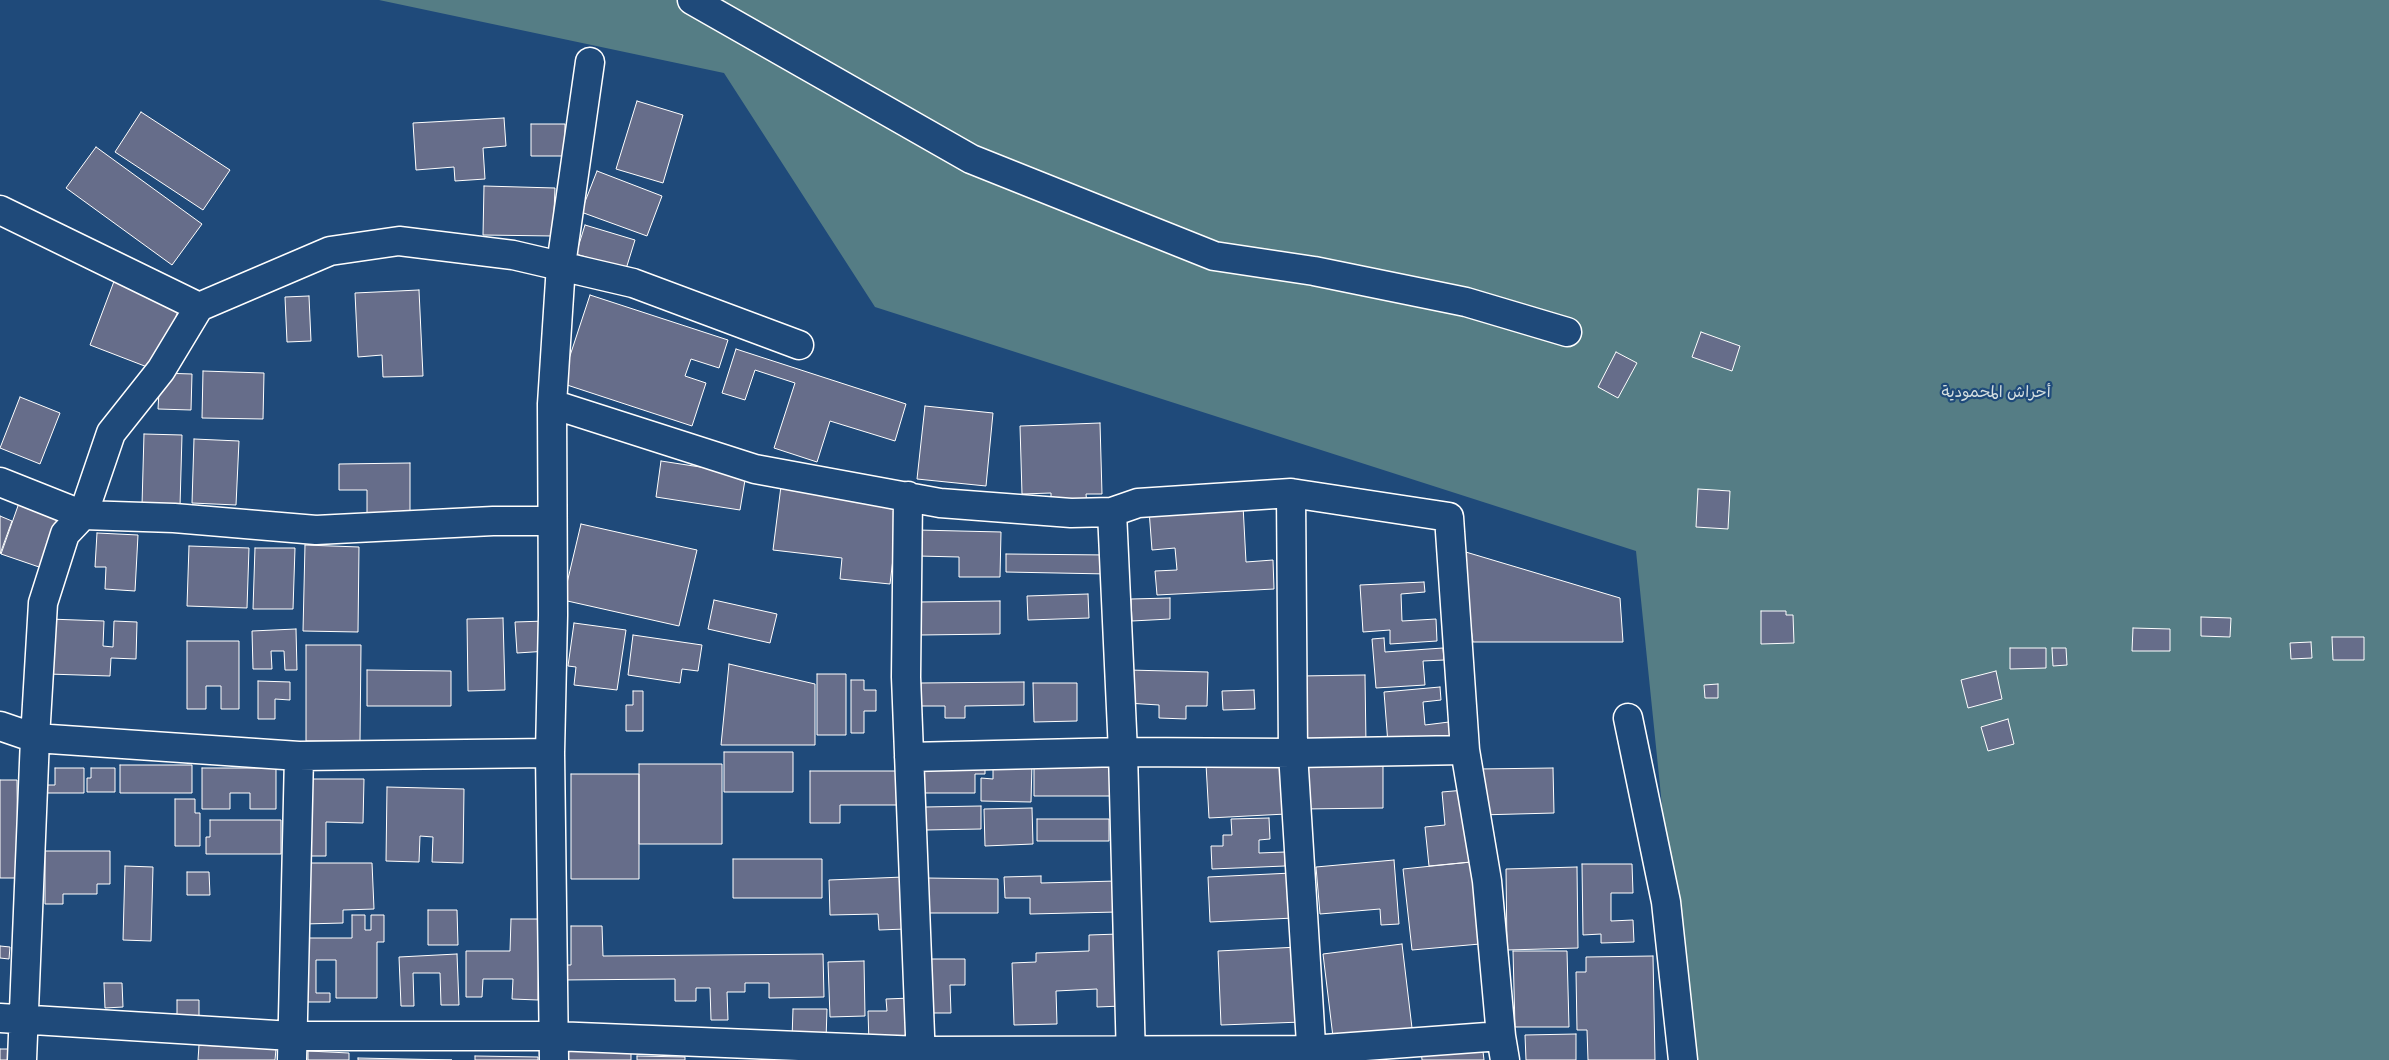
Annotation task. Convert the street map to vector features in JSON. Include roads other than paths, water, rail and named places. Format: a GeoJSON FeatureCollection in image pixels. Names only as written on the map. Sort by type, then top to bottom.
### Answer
{"type":"FeatureCollection","features":[{"type":"Feature","properties":{"kind":"street"},"geometry":{"type":"LineString","coordinates":[[692,0],[971,160],[1214,256],[1314,271],[1466,302],[1567,332]]}},
{"type":"Feature","properties":{"kind":"street"},"geometry":{"type":"LineString","coordinates":[[554,1048],[550,753],[554,615],[552,404],[561,266],[590,62]]}},
{"type":"Feature","properties":{"kind":"street"},"geometry":{"type":"LineString","coordinates":[[0,210],[199,307]]}},
{"type":"Feature","properties":{"kind":"street"},"geometry":{"type":"LineString","coordinates":[[22,1060],[12,1018],[35,738],[43,603],[65,534],[83,515],[111,433],[161,370],[199,307],[330,251],[399,241],[513,255],[633,283],[798,345]]}},
{"type":"Feature","properties":{"kind":"street"},"geometry":{"type":"LineString","coordinates":[[12,1018],[292,1048],[554,1048],[921,1055],[1311,1055],[1503,1048],[1487,881],[1466,750],[1449,517],[1291,493],[1138,503],[1112,512],[1071,514],[940,503],[755,469],[552,404]]}},
{"type":"Feature","properties":{"kind":"street"},"geometry":{"type":"LineString","coordinates":[[0,482],[83,515],[174,518],[316,530],[552,520]]}},
{"type":"Feature","properties":{"kind":"street"},"geometry":{"type":"LineString","coordinates":[[1291,493],[1293,753],[1311,1055]]}},
{"type":"Feature","properties":{"kind":"street"},"geometry":{"type":"LineString","coordinates":[[908,496],[906,677],[921,1055]]}},
{"type":"Feature","properties":{"kind":"street"},"geometry":{"type":"LineString","coordinates":[[1112,512],[1123,752],[1131,1055]]}},
{"type":"Feature","properties":{"kind":"street"},"geometry":{"type":"LineString","coordinates":[[1628,718],[1666,902],[1683,1060]]}},
{"type":"Feature","properties":{"kind":"street"},"geometry":{"type":"LineString","coordinates":[[0,726],[35,738],[299,756],[550,753]]}},
{"type":"Feature","properties":{"kind":"street"},"geometry":{"type":"LineString","coordinates":[[909,757],[1123,752],[1293,753],[1466,750]]}},
{"type":"Feature","properties":{"kind":"street"},"geometry":{"type":"LineString","coordinates":[[292,1048],[299,756]]}},
{"type":"Feature","properties":{"kind":"park label","name":"أحراش المحمودية"},"geometry":{"type":"Point","coordinates":[1996,393]}}]}
